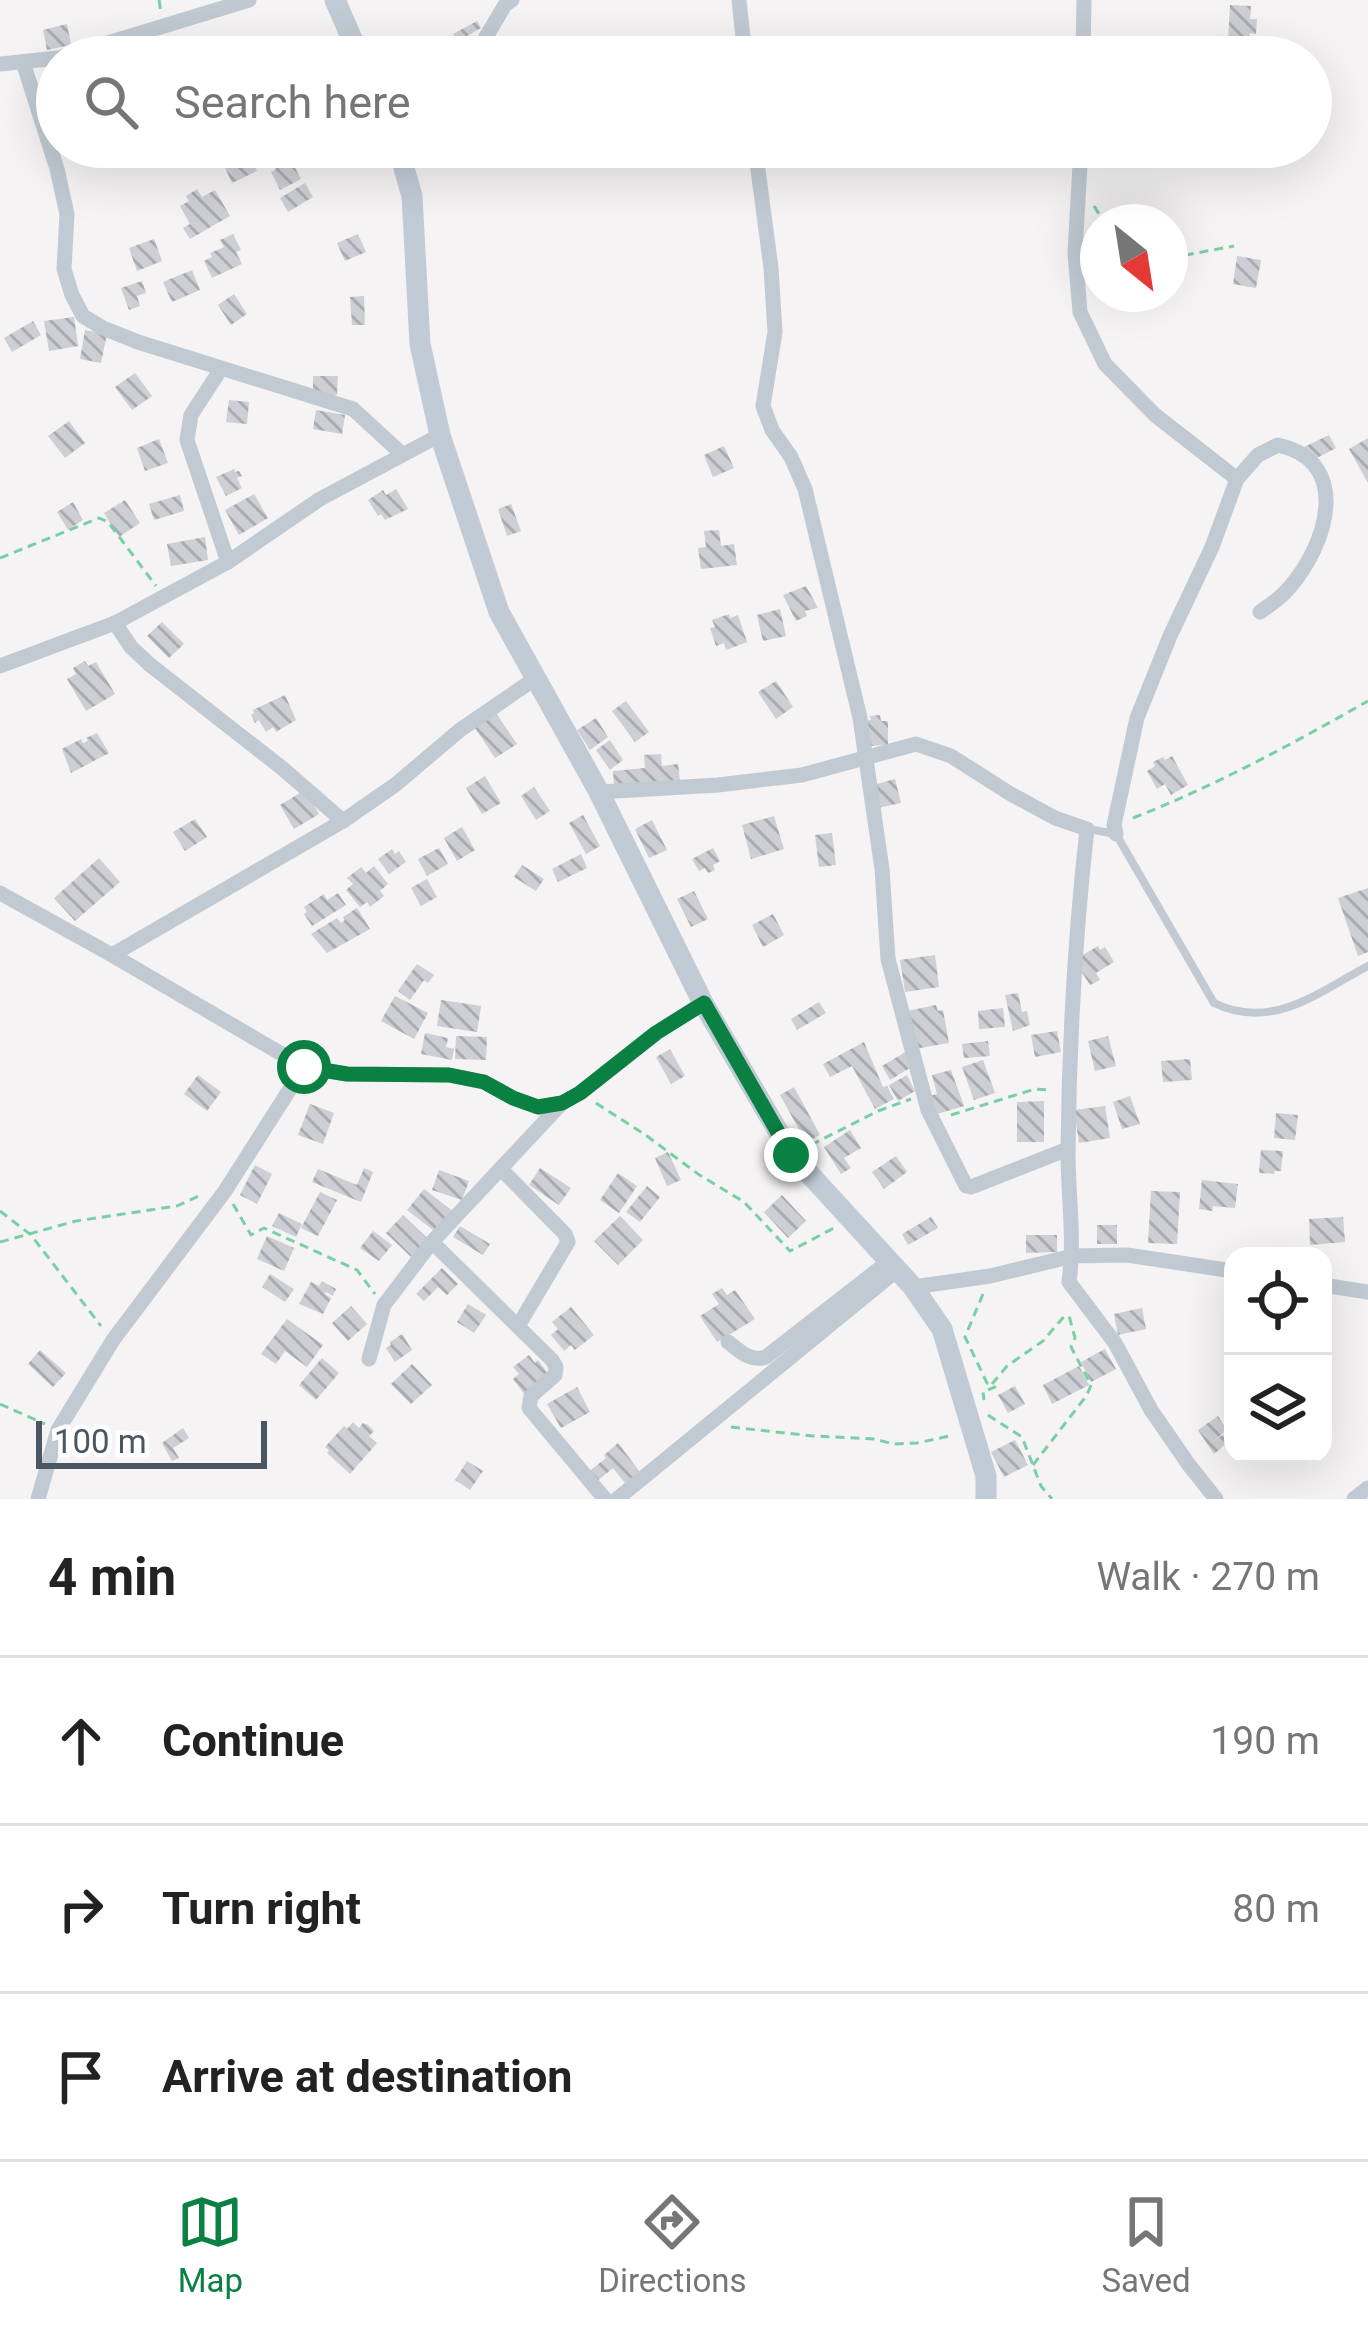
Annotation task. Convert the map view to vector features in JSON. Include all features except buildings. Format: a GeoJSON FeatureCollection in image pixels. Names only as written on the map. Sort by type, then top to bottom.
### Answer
{"type":"FeatureCollection","features":[{"type":"Feature","properties":{"kind":"street"},"geometry":{"type":"LineString","coordinates":[[131,36],[250,0]]}},
{"type":"Feature","properties":{"kind":"street"},"geometry":{"type":"LineString","coordinates":[[335,0],[351,36]]}},
{"type":"Feature","properties":{"kind":"street"},"geometry":{"type":"LineString","coordinates":[[487,36],[512,0]]}},
{"type":"Feature","properties":{"kind":"street"},"geometry":{"type":"LineString","coordinates":[[739,0],[743,36]]}},
{"type":"Feature","properties":{"kind":"street"},"geometry":{"type":"LineString","coordinates":[[1083,36],[1084,0]]}},
{"type":"Feature","properties":{"kind":"street"},"geometry":{"type":"LineString","coordinates":[[0,64],[36,61]]}},
{"type":"Feature","properties":{"kind":"street"},"geometry":{"type":"LineString","coordinates":[[23,62],[36,108]]}},
{"type":"Feature","properties":{"kind":"street"},"geometry":{"type":"LineString","coordinates":[[56,168],[67,214],[64,269],[82,316],[138,342],[353,409],[402,454]]}},
{"type":"Feature","properties":{"kind":"street"},"geometry":{"type":"LineString","coordinates":[[404,168],[412,196],[420,344],[440,435],[499,612],[599,791],[704,1003],[791,1155],[899,1273],[942,1329],[986,1476],[986,1499]]}},
{"type":"Feature","properties":{"kind":"street"},"geometry":{"type":"LineString","coordinates":[[758,168],[775,332],[763,406],[805,489],[860,718],[882,869],[888,958],[924,1094],[966,1186],[1068,1149]]}},
{"type":"Feature","properties":{"kind":"street"},"geometry":{"type":"LineString","coordinates":[[1080,168],[1075,254],[1080,312],[1105,364],[1154,415],[1237,479]]}},
{"type":"Feature","properties":{"kind":"street"},"geometry":{"type":"LineString","coordinates":[[220,369],[191,415],[187,440],[228,562]]}},
{"type":"Feature","properties":{"kind":"street"},"geometry":{"type":"LineString","coordinates":[[0,666],[115,623],[228,562],[320,499],[440,435]]}},
{"type":"Feature","properties":{"kind":"street"},"geometry":{"type":"LineString","coordinates":[[1115,830],[1137,718],[1170,635],[1212,547],[1237,479],[1258,455],[1278,445],[1300,450],[1322,475],[1328,506],[1310,561],[1286,592],[1260,612]]}},
{"type":"Feature","properties":{"kind":"street"},"geometry":{"type":"LineString","coordinates":[[115,623],[149,664],[343,821]]}},
{"type":"Feature","properties":{"kind":"street"},"geometry":{"type":"LineString","coordinates":[[112,955],[343,821],[536,678]]}},
{"type":"Feature","properties":{"kind":"street"},"geometry":{"type":"LineString","coordinates":[[599,791],[802,776],[916,744],[951,756],[1055,818],[1087,829],[1075,938],[1069,1282],[1115,1343],[1151,1409],[1216,1499]]}},
{"type":"Feature","properties":{"kind":"street"},"geometry":{"type":"LineString","coordinates":[[0,893],[304,1067],[347,1074],[449,1075],[484,1082],[538,1107],[562,1103]]}},
{"type":"Feature","properties":{"kind":"street"},"geometry":{"type":"LineString","coordinates":[[369,1359],[384,1305],[432,1242],[562,1103],[704,1003]]}},
{"type":"Feature","properties":{"kind":"street"},"geometry":{"type":"LineString","coordinates":[[38,1499],[58,1430],[112,1340],[225,1191],[304,1067]]}},
{"type":"Feature","properties":{"kind":"street"},"geometry":{"type":"LineString","coordinates":[[502,1170],[568,1242],[518,1326]]}},
{"type":"Feature","properties":{"kind":"street"},"geometry":{"type":"LineString","coordinates":[[432,1242],[556,1367],[554,1375],[531,1396],[529,1408],[604,1499]]}},
{"type":"Feature","properties":{"kind":"street"},"geometry":{"type":"LineString","coordinates":[[728,1342],[748,1357],[766,1357],[899,1273],[990,1276],[1073,1256],[1127,1256],[1224,1270]]}},
{"type":"Feature","properties":{"kind":"street"},"geometry":{"type":"LineString","coordinates":[[616,1499],[899,1273]]}},
{"type":"Feature","properties":{"kind":"street"},"geometry":{"type":"LineString","coordinates":[[1332,1286],[1368,1292]]}},
{"type":"Feature","properties":{"kind":"street"},"geometry":{"type":"LineString","coordinates":[[1354,1499],[1368,1488]]}},
{"type":"Feature","properties":{"kind":"lane"},"geometry":{"type":"LineString","coordinates":[[1087,829],[1115,830],[1214,1004],[1236,1014],[1266,1014],[1292,1007],[1368,966]]}},
{"type":"Feature","properties":{"kind":"path"},"geometry":{"type":"LineString","coordinates":[[1188,255],[1234,246]]}},
{"type":"Feature","properties":{"kind":"path"},"geometry":{"type":"LineString","coordinates":[[0,558],[99,518],[108,522],[164,597]]}},
{"type":"Feature","properties":{"kind":"path"},"geometry":{"type":"LineString","coordinates":[[1115,830],[1290,745],[1368,700]]}},
{"type":"Feature","properties":{"kind":"path"},"geometry":{"type":"LineString","coordinates":[[935,1120],[1035,1089],[1071,1092]]}},
{"type":"Feature","properties":{"kind":"path"},"geometry":{"type":"LineString","coordinates":[[580,1093],[744,1202],[790,1251],[849,1219]]}},
{"type":"Feature","properties":{"kind":"path"},"geometry":{"type":"LineString","coordinates":[[791,1155],[878,1111],[924,1094]]}},
{"type":"Feature","properties":{"kind":"path"},"geometry":{"type":"LineString","coordinates":[[0,1242],[76,1221],[177,1206],[225,1191],[251,1235],[264,1228],[357,1270],[384,1305]]}},
{"type":"Feature","properties":{"kind":"path"},"geometry":{"type":"LineString","coordinates":[[0,1211],[32,1235],[112,1340]]}},
{"type":"Feature","properties":{"kind":"path"},"geometry":{"type":"LineString","coordinates":[[990,1276],[965,1337],[995,1388],[983,1392],[986,1413],[1022,1437],[1041,1486],[1052,1499]]}},
{"type":"Feature","properties":{"kind":"path"},"geometry":{"type":"LineString","coordinates":[[1032,1466],[1091,1385],[1071,1348],[1075,1338],[1068,1312],[1069,1282]]}},
{"type":"Feature","properties":{"kind":"path"},"geometry":{"type":"LineString","coordinates":[[990,1386],[1007,1366],[1043,1341],[1068,1312]]}},
{"type":"Feature","properties":{"kind":"path"},"geometry":{"type":"LineString","coordinates":[[0,1403],[58,1430]]}},
{"type":"Feature","properties":{"kind":"path"},"geometry":{"type":"LineString","coordinates":[[709,1425],[905,1444],[973,1431]]}},
{"type":"Feature","properties":{"kind":"route"},"geometry":{"type":"LineString","coordinates":[[304,1067],[347,1074],[449,1075],[484,1082],[538,1107],[562,1103],[580,1093],[656,1033],[704,1003],[791,1155]]}}]}
